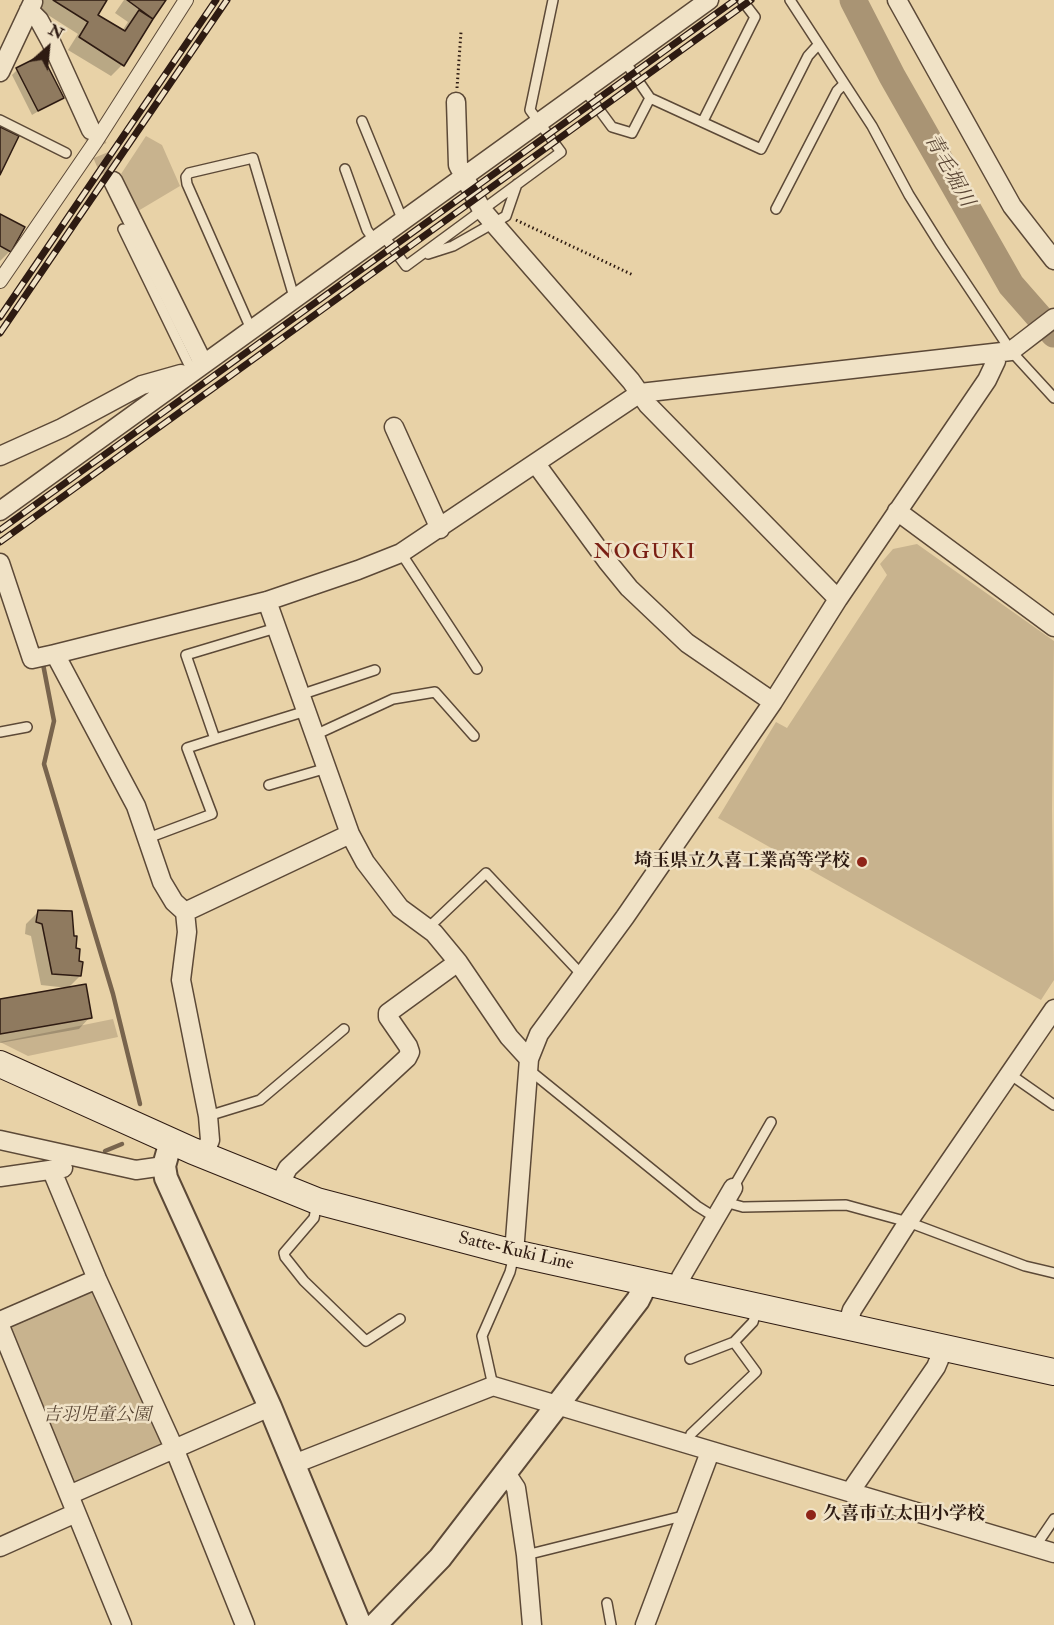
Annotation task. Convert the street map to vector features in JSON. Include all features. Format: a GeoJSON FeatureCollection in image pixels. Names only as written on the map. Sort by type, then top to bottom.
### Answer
{"type":"FeatureCollection","features":[{"type":"Feature","properties":{"kind":"main road","name":"Satte-Kuki Line"},"geometry":{"type":"LineString","coordinates":[[0,1064],[171,1142],[317,1201],[514,1253],[1054,1372]]}},
{"type":"Feature","properties":{"kind":"street"},"geometry":{"type":"LineString","coordinates":[[0,281],[96,141],[186,0]]}},
{"type":"Feature","properties":{"kind":"street"},"geometry":{"type":"LineString","coordinates":[[0,511],[709,0]]}},
{"type":"Feature","properties":{"kind":"street"},"geometry":{"type":"LineString","coordinates":[[897,0],[1012,206],[1054,260]]}},
{"type":"Feature","properties":{"kind":"street"},"geometry":{"type":"LineString","coordinates":[[0,72],[31,5]]}},
{"type":"Feature","properties":{"kind":"street"},"geometry":{"type":"LineString","coordinates":[[31,5],[51,42],[91,130]]}},
{"type":"Feature","properties":{"kind":"street"},"geometry":{"type":"LineString","coordinates":[[456,102],[458,165],[462,176],[648,405],[838,599]]}},
{"type":"Feature","properties":{"kind":"street"},"geometry":{"type":"LineString","coordinates":[[113,181],[198,367]]}},
{"type":"Feature","properties":{"kind":"street"},"geometry":{"type":"LineString","coordinates":[[514,1253],[529,1064],[538,1034],[632,908],[987,380],[996,361],[1007,350],[1054,318]]}},
{"type":"Feature","properties":{"kind":"street"},"geometry":{"type":"LineString","coordinates":[[0,563],[32,658],[55,654],[267,600],[358,570],[401,553],[640,393],[1007,350]]}},
{"type":"Feature","properties":{"kind":"street"},"geometry":{"type":"LineString","coordinates":[[0,456],[62,428],[142,385],[198,367]]}},
{"type":"Feature","properties":{"kind":"street"},"geometry":{"type":"LineString","coordinates":[[394,427],[440,529]]}},
{"type":"Feature","properties":{"kind":"street"},"geometry":{"type":"LineString","coordinates":[[536,464],[606,561],[629,588],[687,643],[772,702]]}},
{"type":"Feature","properties":{"kind":"street"},"geometry":{"type":"LineString","coordinates":[[897,511],[1054,627]]}},
{"type":"Feature","properties":{"kind":"street"},"geometry":{"type":"LineString","coordinates":[[267,600],[350,834],[365,862],[400,908],[428,928],[458,962],[529,1064]]}},
{"type":"Feature","properties":{"kind":"street"},"geometry":{"type":"LineString","coordinates":[[55,654],[135,806],[162,882],[174,902],[184,912],[188,932],[181,980],[208,1116],[210,1140],[204,1155]]}},
{"type":"Feature","properties":{"kind":"street"},"geometry":{"type":"LineString","coordinates":[[184,912],[350,834]]}},
{"type":"Feature","properties":{"kind":"street"},"geometry":{"type":"LineString","coordinates":[[278,1187],[288,1168],[407,1058],[410,1052],[408,1046],[388,1017],[388,1013],[458,962]]}},
{"type":"Feature","properties":{"kind":"street"},"geometry":{"type":"LineString","coordinates":[[847,1326],[852,1310],[908,1221],[1011,1075],[1054,1009]]}},
{"type":"Feature","properties":{"kind":"street"},"geometry":{"type":"LineString","coordinates":[[0,1140],[135,1170],[164,1166]]}},
{"type":"Feature","properties":{"kind":"street"},"geometry":{"type":"LineString","coordinates":[[171,1142],[164,1166],[166,1178],[270,1407],[360,1625]]}},
{"type":"Feature","properties":{"kind":"street"},"geometry":{"type":"LineString","coordinates":[[0,1177],[52,1171],[74,1165],[80,1158]]}},
{"type":"Feature","properties":{"kind":"street"},"geometry":{"type":"LineString","coordinates":[[52,1171],[97,1279],[174,1448],[245,1625]]}},
{"type":"Feature","properties":{"kind":"street"},"geometry":{"type":"LineString","coordinates":[[678,1289],[681,1277],[724,1203]]}},
{"type":"Feature","properties":{"kind":"street"},"geometry":{"type":"LineString","coordinates":[[0,1321],[97,1279]]}},
{"type":"Feature","properties":{"kind":"street"},"geometry":{"type":"LineString","coordinates":[[375,1625],[440,1557],[642,1295],[647,1282]]}},
{"type":"Feature","properties":{"kind":"street"},"geometry":{"type":"LineString","coordinates":[[0,1326],[123,1625]]}},
{"type":"Feature","properties":{"kind":"street"},"geometry":{"type":"LineString","coordinates":[[850,1492],[936,1367],[944,1348]]}},
{"type":"Feature","properties":{"kind":"street"},"geometry":{"type":"LineString","coordinates":[[294,1464],[493,1386],[1054,1553]]}},
{"type":"Feature","properties":{"kind":"street"},"geometry":{"type":"LineString","coordinates":[[69,1495],[270,1407]]}},
{"type":"Feature","properties":{"kind":"street"},"geometry":{"type":"LineString","coordinates":[[644,1625],[710,1452]]}},
{"type":"Feature","properties":{"kind":"street"},"geometry":{"type":"LineString","coordinates":[[506,1473],[516,1488],[526,1555],[532,1625]]}},
{"type":"Feature","properties":{"kind":"street"},"geometry":{"type":"LineString","coordinates":[[0,1547],[76,1513]]}},
{"type":"Feature","properties":{"kind":"lane"},"geometry":{"type":"LineString","coordinates":[[420,256],[453,246],[494,216],[517,184],[561,152],[530,110],[553,0]]}},
{"type":"Feature","properties":{"kind":"lane"},"geometry":{"type":"LineString","coordinates":[[703,121],[755,17],[742,0]]}},
{"type":"Feature","properties":{"kind":"lane"},"geometry":{"type":"LineString","coordinates":[[790,0],[843,85],[872,126],[934,236],[1007,350],[1054,398]]}},
{"type":"Feature","properties":{"kind":"lane"},"geometry":{"type":"LineString","coordinates":[[624,60],[650,98],[761,149],[808,56],[818,45]]}},
{"type":"Feature","properties":{"kind":"lane"},"geometry":{"type":"LineString","coordinates":[[776,209],[837,91],[843,85]]}},
{"type":"Feature","properties":{"kind":"lane"},"geometry":{"type":"LineString","coordinates":[[584,89],[612,127],[632,133],[650,98]]}},
{"type":"Feature","properties":{"kind":"lane"},"geometry":{"type":"LineString","coordinates":[[0,120],[66,153]]}},
{"type":"Feature","properties":{"kind":"lane"},"geometry":{"type":"LineString","coordinates":[[362,121],[403,221]]}},
{"type":"Feature","properties":{"kind":"lane"},"geometry":{"type":"LineString","coordinates":[[251,329],[187,184],[186,177],[189,173],[253,158],[294,297]]}},
{"type":"Feature","properties":{"kind":"lane"},"geometry":{"type":"LineString","coordinates":[[345,169],[367,230],[379,238],[406,266],[494,216],[517,184]]}},
{"type":"Feature","properties":{"kind":"lane"},"geometry":{"type":"LineString","coordinates":[[123,229],[198,367]]}},
{"type":"Feature","properties":{"kind":"lane"},"geometry":{"type":"LineString","coordinates":[[401,553],[477,669]]}},
{"type":"Feature","properties":{"kind":"lane"},"geometry":{"type":"LineString","coordinates":[[215,739],[186,655],[276,628]]}},
{"type":"Feature","properties":{"kind":"lane"},"geometry":{"type":"LineString","coordinates":[[148,838],[212,814],[187,748],[303,703],[375,670]]}},
{"type":"Feature","properties":{"kind":"lane"},"geometry":{"type":"LineString","coordinates":[[315,735],[393,699],[435,692],[474,736]]}},
{"type":"Feature","properties":{"kind":"lane"},"geometry":{"type":"LineString","coordinates":[[0,732],[27,727]]}},
{"type":"Feature","properties":{"kind":"lane"},"geometry":{"type":"LineString","coordinates":[[269,785],[327,768]]}},
{"type":"Feature","properties":{"kind":"lane"},"geometry":{"type":"LineString","coordinates":[[428,928],[486,873],[582,975]]}},
{"type":"Feature","properties":{"kind":"lane"},"geometry":{"type":"LineString","coordinates":[[208,1116],[260,1100],[344,1029]]}},
{"type":"Feature","properties":{"kind":"lane"},"geometry":{"type":"LineString","coordinates":[[529,1064],[724,1203],[743,1207],[846,1205],[908,1221],[1025,1266],[1054,1273]]}},
{"type":"Feature","properties":{"kind":"lane"},"geometry":{"type":"LineString","coordinates":[[1011,1075],[1054,1105]]}},
{"type":"Feature","properties":{"kind":"lane"},"geometry":{"type":"LineString","coordinates":[[724,1203],[771,1122]]}},
{"type":"Feature","properties":{"kind":"lane"},"geometry":{"type":"LineString","coordinates":[[317,1201],[314,1218],[284,1253],[285,1257],[304,1281],[366,1341],[400,1319]]}},
{"type":"Feature","properties":{"kind":"lane"},"geometry":{"type":"LineString","coordinates":[[493,1386],[482,1336],[510,1272],[514,1253]]}},
{"type":"Feature","properties":{"kind":"lane"},"geometry":{"type":"LineString","coordinates":[[690,1359],[734,1342],[755,1320],[758,1307]]}},
{"type":"Feature","properties":{"kind":"lane"},"geometry":{"type":"LineString","coordinates":[[687,1445],[692,1434],[756,1372],[734,1342]]}},
{"type":"Feature","properties":{"kind":"lane"},"geometry":{"type":"LineString","coordinates":[[526,1555],[687,1515]]}},
{"type":"Feature","properties":{"kind":"lane"},"geometry":{"type":"LineString","coordinates":[[1035,1547],[1054,1519]]}},
{"type":"Feature","properties":{"kind":"lane"},"geometry":{"type":"LineString","coordinates":[[607,1603],[611,1625]]}},
{"type":"Feature","properties":{"kind":"path"},"geometry":{"type":"LineString","coordinates":[[456,102],[461,32]]}},
{"type":"Feature","properties":{"kind":"path"},"geometry":{"type":"LineString","coordinates":[[494,216],[633,275]]}},
{"type":"Feature","properties":{"kind":"green space"},"geometry":{"type":"Polygon","coordinates":[[[146,136],[162,145],[180,186],[138,211],[121,174],[146,136]]]}},
{"type":"Feature","properties":{"kind":"green space"},"geometry":{"type":"Polygon","coordinates":[[[917,544],[1054,641],[1052,809],[1054,980],[1041,1000],[718,818],[776,722],[787,728],[887,575],[880,564],[893,549],[917,544]]]}},
{"type":"Feature","properties":{"kind":"green space"},"geometry":{"type":"Polygon","coordinates":[[[113,1019],[118,1037],[28,1056],[0,1042],[113,1019]]]}},
{"type":"Feature","properties":{"kind":"green space","name":"吉羽児童公園"},"geometry":{"type":"Polygon","coordinates":[[[92,1292],[163,1444],[73,1484],[9,1326],[92,1292]]]}},
{"type":"Feature","properties":{"kind":"building"},"geometry":{"type":"Polygon","coordinates":[[[53,0],[107,0],[98,15],[125,31],[139,10],[153,19],[124,66],[79,37],[88,22],[53,0]]]}},
{"type":"Feature","properties":{"kind":"building"},"geometry":{"type":"Polygon","coordinates":[[[127,0],[166,0],[153,19],[127,0]]]}},
{"type":"Feature","properties":{"kind":"building"},"geometry":{"type":"Polygon","coordinates":[[[42,55],[64,98],[38,111],[16,68],[42,55]]]}},
{"type":"Feature","properties":{"kind":"building"},"geometry":{"type":"Polygon","coordinates":[[[0,127],[19,136],[0,175],[0,127]]]}},
{"type":"Feature","properties":{"kind":"building"},"geometry":{"type":"Polygon","coordinates":[[[0,214],[25,227],[11,252],[0,246],[0,214]]]}},
{"type":"Feature","properties":{"kind":"building"},"geometry":{"type":"Polygon","coordinates":[[[38,910],[72,911],[74,936],[77,936],[76,948],[80,949],[79,961],[83,962],[81,976],[52,974],[42,924],[36,922],[38,910]]]}},
{"type":"Feature","properties":{"kind":"building"},"geometry":{"type":"Polygon","coordinates":[[[86,984],[92,1018],[0,1034],[0,999],[86,984]]]}},
{"type":"Feature","properties":{"kind":"waterway","name":"青毛堀川"},"geometry":{"type":"LineString","coordinates":[[853,0],[892,76],[1011,285],[1054,334]]}},
{"type":"Feature","properties":{"kind":"waterway"},"geometry":{"type":"LineString","coordinates":[[43,664],[54,721],[44,764],[113,994],[140,1104]]}},
{"type":"Feature","properties":{"kind":"waterway"},"geometry":{"type":"LineString","coordinates":[[105,1151],[122,1144]]}},
{"type":"Feature","properties":{"kind":"tunnel"},"geometry":{"type":"LineString","coordinates":[[91,130],[113,181]]}},
{"type":"Feature","properties":{"kind":"railway"},"geometry":{"type":"LineString","coordinates":[[0,317],[216,0]]}},
{"type":"Feature","properties":{"kind":"railway"},"geometry":{"type":"LineString","coordinates":[[0,333],[227,0]]}},
{"type":"Feature","properties":{"kind":"railway"},"geometry":{"type":"LineString","coordinates":[[0,530],[735,0]]}},
{"type":"Feature","properties":{"kind":"railway"},"geometry":{"type":"LineString","coordinates":[[0,542],[751,0]]}},
{"type":"Feature","properties":{"kind":"place","name":"埼玉県立久喜工業高等学校"},"geometry":{"type":"Point","coordinates":[862,862]}},
{"type":"Feature","properties":{"kind":"place","name":"久喜市立太田小学校"},"geometry":{"type":"Point","coordinates":[811,1515]}},
{"type":"Feature","properties":{"kind":"district","name":"NOGUKI"},"geometry":{"type":"Point","coordinates":[645,553]}}]}
